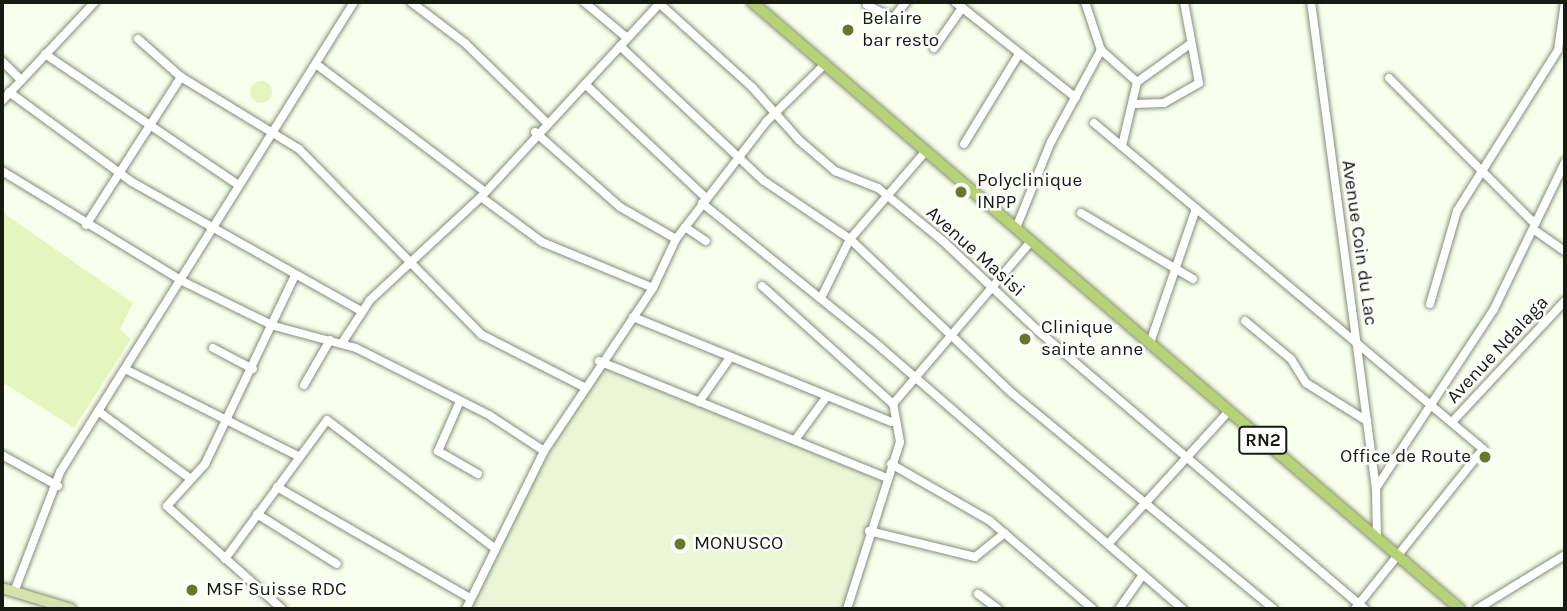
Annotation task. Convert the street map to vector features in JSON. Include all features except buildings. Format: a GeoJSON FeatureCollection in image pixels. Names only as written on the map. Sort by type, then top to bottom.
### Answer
{"type":"FeatureCollection","features":[{"type":"Feature","properties":{"kind":"highway","name":"RN2"},"geometry":{"type":"LineString","coordinates":[[752,2],[1460,609]]}},
{"type":"Feature","properties":{"kind":"main road"},"geometry":{"type":"LineString","coordinates":[[2,588],[71,609]]}},
{"type":"Feature","properties":{"kind":"street"},"geometry":{"type":"LineString","coordinates":[[14,592],[58,486],[98,411],[182,281],[237,184],[275,130],[354,2]]}},
{"type":"Feature","properties":{"kind":"street"},"geometry":{"type":"LineString","coordinates":[[411,2],[465,43],[546,121]]}},
{"type":"Feature","properties":{"kind":"street"},"geometry":{"type":"LineString","coordinates":[[584,2],[627,38]]}},
{"type":"Feature","properties":{"kind":"street"},"geometry":{"type":"LineString","coordinates":[[867,5],[893,18],[906,2]]}},
{"type":"Feature","properties":{"kind":"street"},"geometry":{"type":"LineString","coordinates":[[1085,2],[1101,50],[1137,82]]}},
{"type":"Feature","properties":{"kind":"street"},"geometry":{"type":"LineString","coordinates":[[1134,104],[1164,103],[1199,83],[1184,2]]}},
{"type":"Feature","properties":{"kind":"street","name":"Avenue Coin du Lac"},"geometry":{"type":"LineString","coordinates":[[1311,2],[1376,488],[1377,538]]}},
{"type":"Feature","properties":{"kind":"street"},"geometry":{"type":"LineString","coordinates":[[1430,304],[1457,211],[1482,176],[1565,30],[1565,2]]}},
{"type":"Feature","properties":{"kind":"street"},"geometry":{"type":"LineString","coordinates":[[2,101],[91,3]]}},
{"type":"Feature","properties":{"kind":"street"},"geometry":{"type":"LineString","coordinates":[[342,343],[361,311],[409,261],[483,195],[535,132],[585,85],[661,3]]}},
{"type":"Feature","properties":{"kind":"street","name":"Avenue Masisi"},"geometry":{"type":"LineString","coordinates":[[661,3],[835,170],[884,194],[1189,454],[1360,607]]}},
{"type":"Feature","properties":{"kind":"street"},"geometry":{"type":"LineString","coordinates":[[934,48],[959,4],[1076,98]]}},
{"type":"Feature","properties":{"kind":"street"},"geometry":{"type":"LineString","coordinates":[[138,39],[181,77],[275,130],[351,195],[409,261],[482,335],[584,387]]}},
{"type":"Feature","properties":{"kind":"street"},"geometry":{"type":"LineString","coordinates":[[1122,146],[1137,82],[1190,44]]}},
{"type":"Feature","properties":{"kind":"street"},"geometry":{"type":"LineString","coordinates":[[620,46],[737,156],[850,239],[951,336],[1274,609]]}},
{"type":"Feature","properties":{"kind":"street"},"geometry":{"type":"LineString","coordinates":[[1016,228],[1101,50]]}},
{"type":"Feature","properties":{"kind":"street"},"geometry":{"type":"LineString","coordinates":[[45,54],[149,121],[237,184]]}},
{"type":"Feature","properties":{"kind":"street"},"geometry":{"type":"LineString","coordinates":[[964,144],[1018,54]]}},
{"type":"Feature","properties":{"kind":"street"},"geometry":{"type":"LineString","coordinates":[[2,61],[20,79]]}},
{"type":"Feature","properties":{"kind":"street"},"geometry":{"type":"LineString","coordinates":[[316,64],[542,242],[653,288]]}},
{"type":"Feature","properties":{"kind":"street"},"geometry":{"type":"LineString","coordinates":[[466,609],[492,546],[544,451],[599,361],[653,288],[677,239],[737,156],[774,114],[825,64]]}},
{"type":"Feature","properties":{"kind":"street"},"geometry":{"type":"LineString","coordinates":[[86,225],[149,121],[181,77]]}},
{"type":"Feature","properties":{"kind":"street"},"geometry":{"type":"LineString","coordinates":[[1390,78],[1464,149],[1482,176],[1534,226],[1565,251]]}},
{"type":"Feature","properties":{"kind":"street"},"geometry":{"type":"LineString","coordinates":[[585,85],[704,200],[1183,609]]}},
{"type":"Feature","properties":{"kind":"street"},"geometry":{"type":"LineString","coordinates":[[9,92],[118,171],[210,230],[361,311]]}},
{"type":"Feature","properties":{"kind":"street"},"geometry":{"type":"LineString","coordinates":[[1094,123],[1453,421],[1483,454],[1360,607]]}},
{"type":"Feature","properties":{"kind":"street"},"geometry":{"type":"LineString","coordinates":[[535,132],[620,207],[677,239]]}},
{"type":"Feature","properties":{"kind":"street"},"geometry":{"type":"LineString","coordinates":[[821,298],[850,239],[884,194],[926,150]]}},
{"type":"Feature","properties":{"kind":"street"},"geometry":{"type":"LineString","coordinates":[[1376,488],[1494,309],[1564,166]]}},
{"type":"Feature","properties":{"kind":"street"},"geometry":{"type":"LineString","coordinates":[[2,171],[86,225],[182,281],[274,327],[342,343],[460,401],[544,451]]}},
{"type":"Feature","properties":{"kind":"street"},"geometry":{"type":"LineString","coordinates":[[1150,343],[1196,209]]}},
{"type":"Feature","properties":{"kind":"street"},"geometry":{"type":"LineString","coordinates":[[1081,214],[1175,266],[1193,279]]}},
{"type":"Feature","properties":{"kind":"street"},"geometry":{"type":"LineString","coordinates":[[685,227],[706,241]]}},
{"type":"Feature","properties":{"kind":"street"},"geometry":{"type":"LineString","coordinates":[[847,609],[884,477],[900,442],[892,422],[893,404],[913,376],[951,336],[1031,241]]}},
{"type":"Feature","properties":{"kind":"street"},"geometry":{"type":"LineString","coordinates":[[282,609],[167,506],[191,479],[230,417],[274,327],[294,277]]}},
{"type":"Feature","properties":{"kind":"street"},"geometry":{"type":"LineString","coordinates":[[762,286],[893,404]]}},
{"type":"Feature","properties":{"kind":"street","name":"Avenue Ndalaga"},"geometry":{"type":"LineString","coordinates":[[1453,421],[1565,303]]}},
{"type":"Feature","properties":{"kind":"street"},"geometry":{"type":"LineString","coordinates":[[632,317],[729,359],[892,422]]}},
{"type":"Feature","properties":{"kind":"street"},"geometry":{"type":"LineString","coordinates":[[1244,321],[1291,359],[1306,383],[1367,421]]}},
{"type":"Feature","properties":{"kind":"street"},"geometry":{"type":"LineString","coordinates":[[304,385],[330,340]]}},
{"type":"Feature","properties":{"kind":"street"},"geometry":{"type":"LineString","coordinates":[[213,348],[253,369]]}},
{"type":"Feature","properties":{"kind":"street"},"geometry":{"type":"LineString","coordinates":[[699,402],[729,359]]}},
{"type":"Feature","properties":{"kind":"street"},"geometry":{"type":"LineString","coordinates":[[599,361],[884,477]]}},
{"type":"Feature","properties":{"kind":"street"},"geometry":{"type":"LineString","coordinates":[[125,369],[179,399],[230,417],[298,456]]}},
{"type":"Feature","properties":{"kind":"street"},"geometry":{"type":"LineString","coordinates":[[795,440],[827,396]]}},
{"type":"Feature","properties":{"kind":"street"},"geometry":{"type":"LineString","coordinates":[[460,401],[438,450],[478,474]]}},
{"type":"Feature","properties":{"kind":"street"},"geometry":{"type":"LineString","coordinates":[[98,411],[191,479]]}},
{"type":"Feature","properties":{"kind":"street"},"geometry":{"type":"LineString","coordinates":[[1108,544],[1229,411]]}},
{"type":"Feature","properties":{"kind":"street"},"geometry":{"type":"LineString","coordinates":[[225,559],[298,456],[330,420],[492,546]]}},
{"type":"Feature","properties":{"kind":"street"},"geometry":{"type":"LineString","coordinates":[[2,455],[58,486]]}},
{"type":"Feature","properties":{"kind":"street"},"geometry":{"type":"LineString","coordinates":[[891,464],[1005,533],[1093,609]]}},
{"type":"Feature","properties":{"kind":"street"},"geometry":{"type":"LineString","coordinates":[[277,487],[470,598]]}},
{"type":"Feature","properties":{"kind":"street"},"geometry":{"type":"LineString","coordinates":[[257,514],[337,564]]}},
{"type":"Feature","properties":{"kind":"street"},"geometry":{"type":"LineString","coordinates":[[869,531],[975,557],[1005,533]]}},
{"type":"Feature","properties":{"kind":"street"},"geometry":{"type":"LineString","coordinates":[[1477,609],[1565,555]]}},
{"type":"Feature","properties":{"kind":"street"},"geometry":{"type":"LineString","coordinates":[[1119,609],[1142,576]]}},
{"type":"Feature","properties":{"kind":"street"},"geometry":{"type":"LineString","coordinates":[[978,594],[998,609]]}},
{"type":"Feature","properties":{"kind":"shaded area"},"geometry":{"type":"Polygon","coordinates":[[[601,367],[880,480],[843,609],[473,609],[513,515],[601,367]]]}},
{"type":"Feature","properties":{"kind":"green space"},"geometry":{"type":"Polygon","coordinates":[[[261,81],[269,84],[272,92],[269,100],[261,103],[253,100],[250,92],[253,84],[261,81]]]}},
{"type":"Feature","properties":{"kind":"green space"},"geometry":{"type":"Polygon","coordinates":[[[2,212],[133,303],[120,329],[131,339],[74,428],[2,382],[2,212]]]}},
{"type":"Feature","properties":{"kind":"place","name":"Belaire bar resto"},"geometry":{"type":"Point","coordinates":[848,30]}},
{"type":"Feature","properties":{"kind":"place","name":"Polyclinique INPP"},"geometry":{"type":"Point","coordinates":[961,192]}},
{"type":"Feature","properties":{"kind":"place","name":"Clinique sainte anne"},"geometry":{"type":"Point","coordinates":[1025,339]}},
{"type":"Feature","properties":{"kind":"place","name":"Office de Route"},"geometry":{"type":"Point","coordinates":[1485,457]}},
{"type":"Feature","properties":{"kind":"place","name":"MONUSCO"},"geometry":{"type":"Point","coordinates":[680,544]}},
{"type":"Feature","properties":{"kind":"place","name":"MSF Suisse RDC"},"geometry":{"type":"Point","coordinates":[192,590]}}]}
